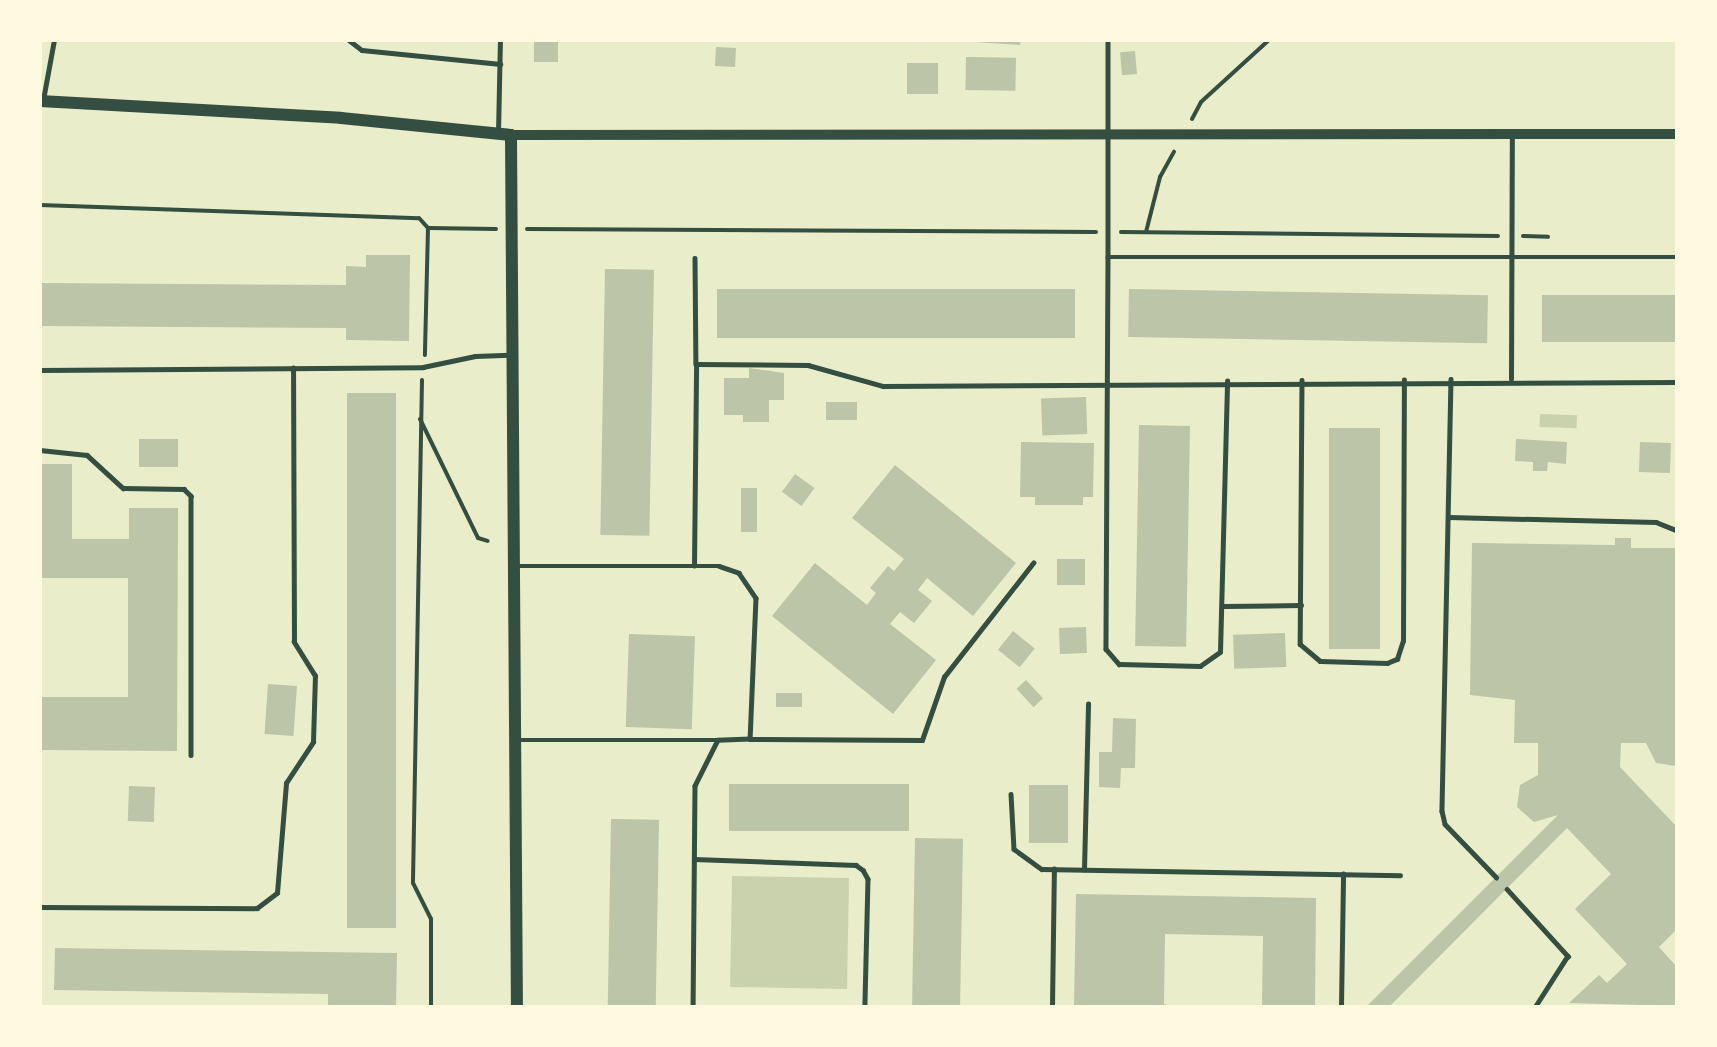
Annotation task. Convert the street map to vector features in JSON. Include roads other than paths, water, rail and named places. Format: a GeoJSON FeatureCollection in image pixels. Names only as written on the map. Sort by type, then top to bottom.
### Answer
{"type":"FeatureCollection","features":[{"type":"Feature","properties":{"kind":"main road"},"geometry":{"type":"LineString","coordinates":[[42,101],[505,134],[512,229],[513,566],[518,740],[517,1006]]}},
{"type":"Feature","properties":{"kind":"street"},"geometry":{"type":"LineString","coordinates":[[505,134],[1512,132],[1677,134]]}},
{"type":"Feature","properties":{"kind":"lane"},"geometry":{"type":"LineString","coordinates":[[42,101],[54,40]]}},
{"type":"Feature","properties":{"kind":"lane"},"geometry":{"type":"LineString","coordinates":[[349,40],[362,50],[500,64]]}},
{"type":"Feature","properties":{"kind":"lane"},"geometry":{"type":"LineString","coordinates":[[500,40],[505,134]]}},
{"type":"Feature","properties":{"kind":"lane"},"geometry":{"type":"LineString","coordinates":[[1108,40],[1107,382],[1110,658],[1126,666],[1211,663],[1223,641],[1227,381]]}},
{"type":"Feature","properties":{"kind":"lane"},"geometry":{"type":"LineString","coordinates":[[1512,132],[1512,379]]}},
{"type":"Feature","properties":{"kind":"lane"},"geometry":{"type":"LineString","coordinates":[[1108,257],[1677,257]]}},
{"type":"Feature","properties":{"kind":"lane"},"geometry":{"type":"LineString","coordinates":[[694,566],[695,258]]}},
{"type":"Feature","properties":{"kind":"lane"},"geometry":{"type":"LineString","coordinates":[[40,370],[423,367],[475,356],[512,355]]}},
{"type":"Feature","properties":{"kind":"lane"},"geometry":{"type":"LineString","coordinates":[[696,364],[808,365],[883,386],[1451,379],[1677,382]]}},
{"type":"Feature","properties":{"kind":"lane"},"geometry":{"type":"LineString","coordinates":[[40,907],[257,908],[277,893],[286,783],[313,742],[315,676],[294,642],[293,369]]}},
{"type":"Feature","properties":{"kind":"lane"},"geometry":{"type":"LineString","coordinates":[[1451,379],[1442,811],[1445,824],[1496,877]]}},
{"type":"Feature","properties":{"kind":"lane"},"geometry":{"type":"LineString","coordinates":[[1302,381],[1300,644],[1311,658],[1387,663],[1401,651],[1404,380]]}},
{"type":"Feature","properties":{"kind":"lane"},"geometry":{"type":"LineString","coordinates":[[40,450],[87,455],[123,488],[184,489],[191,496],[191,755]]}},
{"type":"Feature","properties":{"kind":"lane"},"geometry":{"type":"LineString","coordinates":[[1449,518],[1656,522],[1677,530]]}},
{"type":"Feature","properties":{"kind":"lane"},"geometry":{"type":"LineString","coordinates":[[518,740],[922,740],[944,678],[1033,563]]}},
{"type":"Feature","properties":{"kind":"lane"},"geometry":{"type":"LineString","coordinates":[[513,566],[694,566],[740,573],[756,598],[750,739]]}},
{"type":"Feature","properties":{"kind":"lane"},"geometry":{"type":"LineString","coordinates":[[1224,606],[1301,605]]}},
{"type":"Feature","properties":{"kind":"lane"},"geometry":{"type":"LineString","coordinates":[[1084,870],[1088,704]]}},
{"type":"Feature","properties":{"kind":"lane"},"geometry":{"type":"LineString","coordinates":[[693,1006],[695,786],[718,740]]}},
{"type":"Feature","properties":{"kind":"lane"},"geometry":{"type":"LineString","coordinates":[[1011,794],[1014,849],[1033,866],[1084,870],[1400,875]]}},
{"type":"Feature","properties":{"kind":"lane"},"geometry":{"type":"LineString","coordinates":[[694,859],[856,865],[863,870],[868,879],[865,1006]]}},
{"type":"Feature","properties":{"kind":"lane"},"geometry":{"type":"LineString","coordinates":[[1052,1006],[1054,869]]}},
{"type":"Feature","properties":{"kind":"lane"},"geometry":{"type":"LineString","coordinates":[[1341,1006],[1342,874]]}},
{"type":"Feature","properties":{"kind":"lane"},"geometry":{"type":"LineString","coordinates":[[1507,889],[1568,956],[1536,1006]]}}]}
